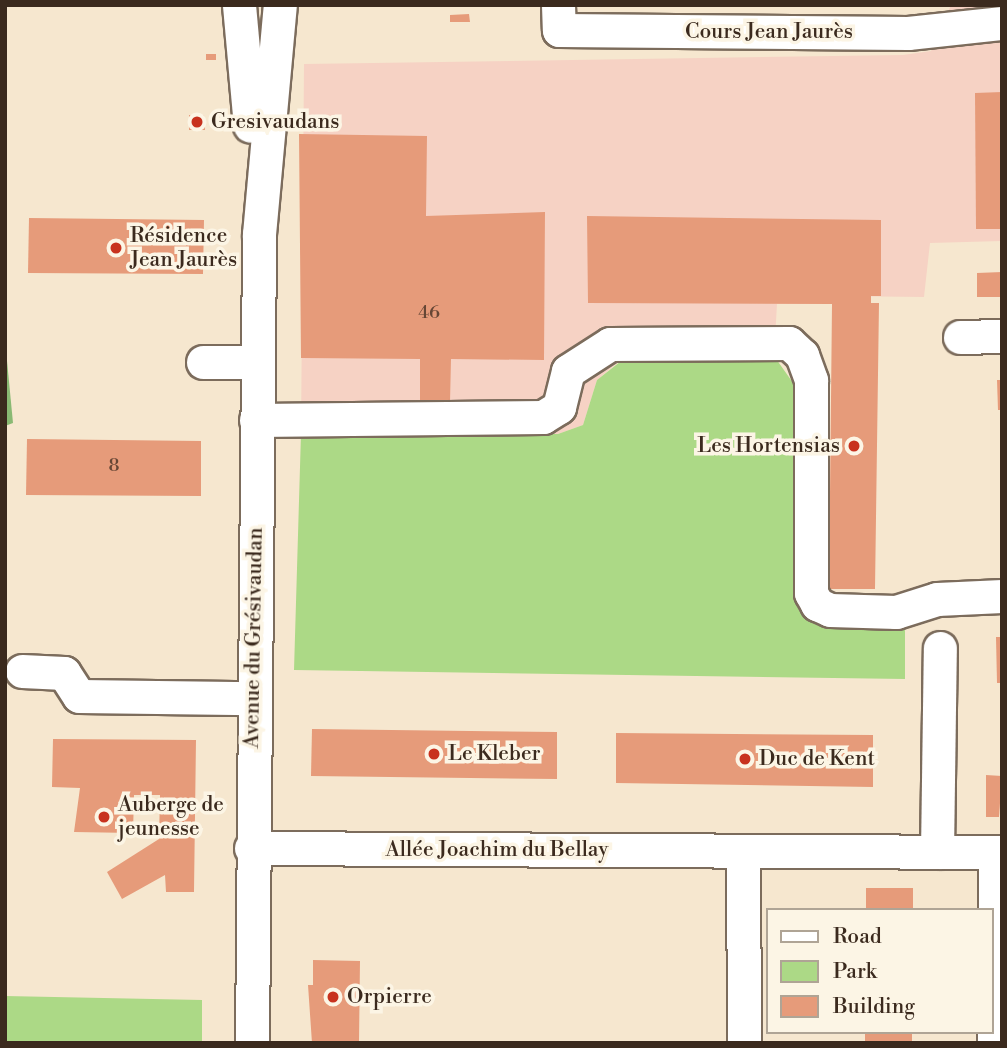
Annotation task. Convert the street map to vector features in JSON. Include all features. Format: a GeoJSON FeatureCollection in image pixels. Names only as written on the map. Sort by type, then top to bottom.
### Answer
{"type":"FeatureCollection","features":[{"type":"Feature","properties":{"kind":"street","name":"Avenue du Grésivaudan"},"geometry":{"type":"LineString","coordinates":[[239,5],[259,234]]}},
{"type":"Feature","properties":{"kind":"street","name":"Avenue du Grésivaudan"},"geometry":{"type":"LineString","coordinates":[[252,1043],[251,848],[259,234],[280,5]]}},
{"type":"Feature","properties":{"kind":"street","name":"Cours Jean Jaurès"},"geometry":{"type":"LineString","coordinates":[[558,5],[559,30],[908,33],[1002,23]]}},
{"type":"Feature","properties":{"kind":"street"},"geometry":{"type":"LineString","coordinates":[[960,337],[1002,336]]}},
{"type":"Feature","properties":{"kind":"street"},"geometry":{"type":"LineString","coordinates":[[256,420],[543,417],[559,407],[568,371],[610,344],[789,343],[803,355],[811,380],[811,593],[830,610],[896,612],[937,599],[1002,596]]}},
{"type":"Feature","properties":{"kind":"street"},"geometry":{"type":"LineString","coordinates":[[202,362],[257,362]]}},
{"type":"Feature","properties":{"kind":"street"},"geometry":{"type":"LineString","coordinates":[[937,852],[940,648]]}},
{"type":"Feature","properties":{"kind":"street"},"geometry":{"type":"LineString","coordinates":[[22,671],[64,673],[79,696],[254,698]]}},
{"type":"Feature","properties":{"kind":"street","name":"Allée Joachim du Bellay"},"geometry":{"type":"LineString","coordinates":[[251,848],[998,852]]}},
{"type":"Feature","properties":{"kind":"street"},"geometry":{"type":"LineString","coordinates":[[743,851],[744,1043]]}},
{"type":"Feature","properties":{"kind":"street"},"geometry":{"type":"LineString","coordinates":[[994,1043],[998,852]]}},
{"type":"Feature","properties":{"kind":"shaded area"},"geometry":{"type":"Polygon","coordinates":[[[951,5],[1002,5],[1002,241],[930,243],[924,297],[833,296],[832,304],[777,304],[774,356],[629,353],[597,380],[583,425],[558,434],[301,433],[304,64],[903,55],[931,51],[951,5]]]}},
{"type":"Feature","properties":{"kind":"green space"},"geometry":{"type":"Polygon","coordinates":[[[5,340],[13,423],[5,426],[5,340]]]}},
{"type":"Feature","properties":{"kind":"green space"},"geometry":{"type":"Polygon","coordinates":[[[630,354],[774,356],[796,387],[796,595],[818,623],[905,626],[905,679],[294,670],[301,433],[558,434],[583,425],[597,380],[630,354]]]}},
{"type":"Feature","properties":{"kind":"green space"},"geometry":{"type":"Polygon","coordinates":[[[5,996],[202,1000],[202,1043],[5,1043],[5,996]]]}},
{"type":"Feature","properties":{"kind":"building"},"geometry":{"type":"Polygon","coordinates":[[[469,14],[470,22],[450,22],[450,15],[469,14]]]}},
{"type":"Feature","properties":{"kind":"building"},"geometry":{"type":"Polygon","coordinates":[[[206,54],[216,54],[216,60],[206,60],[206,54]]]}},
{"type":"Feature","properties":{"kind":"building"},"geometry":{"type":"Polygon","coordinates":[[[1002,92],[1002,229],[976,229],[975,93],[1002,92]]]}},
{"type":"Feature","properties":{"kind":"building","name":"Gresivaudans"},"geometry":{"type":"Polygon","coordinates":[[[189,115],[204,115],[205,130],[189,130],[189,115]]]}},
{"type":"Feature","properties":{"kind":"building"},"geometry":{"type":"Polygon","coordinates":[[[299,134],[427,136],[426,216],[545,212],[544,360],[451,359],[450,402],[420,402],[420,359],[301,358],[299,134]]]}},
{"type":"Feature","properties":{"kind":"building"},"geometry":{"type":"Polygon","coordinates":[[[587,216],[881,220],[881,296],[871,296],[871,303],[879,303],[875,589],[829,589],[832,304],[588,303],[587,216]]]}},
{"type":"Feature","properties":{"kind":"building","name":"Résidence Jean Jaurès"},"geometry":{"type":"Polygon","coordinates":[[[29,218],[204,220],[203,274],[28,273],[29,218]]]}},
{"type":"Feature","properties":{"kind":"building"},"geometry":{"type":"Polygon","coordinates":[[[1002,272],[1002,297],[977,297],[977,273],[1002,272]]]}},
{"type":"Feature","properties":{"kind":"building"},"geometry":{"type":"Polygon","coordinates":[[[997,380],[1002,380],[1002,410],[998,410],[997,380]]]}},
{"type":"Feature","properties":{"kind":"building"},"geometry":{"type":"Polygon","coordinates":[[[27,439],[201,441],[201,496],[26,495],[27,439]]]}},
{"type":"Feature","properties":{"kind":"building"},"geometry":{"type":"Polygon","coordinates":[[[996,637],[1002,637],[1002,683],[997,683],[996,637]]]}},
{"type":"Feature","properties":{"kind":"building","name":"Le Kleber"},"geometry":{"type":"Polygon","coordinates":[[[312,729],[557,732],[557,779],[311,776],[312,729]]]}},
{"type":"Feature","properties":{"kind":"building","name":"Duc de Kent"},"geometry":{"type":"Polygon","coordinates":[[[616,733],[873,735],[873,787],[616,783],[616,733]]]}},
{"type":"Feature","properties":{"kind":"building","name":"Auberge de jeunesse"},"geometry":{"type":"Polygon","coordinates":[[[53,739],[196,740],[194,892],[166,892],[165,875],[122,899],[107,872],[159,839],[160,795],[134,795],[133,833],[74,832],[80,788],[52,787],[53,739]]]}},
{"type":"Feature","properties":{"kind":"building"},"geometry":{"type":"Polygon","coordinates":[[[986,775],[1002,776],[999,817],[986,817],[986,775]]]}},
{"type":"Feature","properties":{"kind":"building"},"geometry":{"type":"Polygon","coordinates":[[[866,888],[913,888],[913,908],[866,908],[866,888]]]}},
{"type":"Feature","properties":{"kind":"building","name":"Orpierre"},"geometry":{"type":"Polygon","coordinates":[[[313,960],[360,961],[359,1043],[312,1043],[308,985],[313,985],[313,960]]]}},
{"type":"Feature","properties":{"kind":"building"},"geometry":{"type":"Polygon","coordinates":[[[865,1034],[912,1034],[912,1043],[865,1043],[865,1034]]]}},
{"type":"Feature","properties":{"kind":"place","name":"Gresivaudans"},"geometry":{"type":"Point","coordinates":[197,122]}},
{"type":"Feature","properties":{"kind":"place","name":"Résidence Jean Jaurès"},"geometry":{"type":"Point","coordinates":[116,248]}},
{"type":"Feature","properties":{"kind":"place","name":"Les Hortensias"},"geometry":{"type":"Point","coordinates":[854,446]}},
{"type":"Feature","properties":{"kind":"place","name":"Le Kleber"},"geometry":{"type":"Point","coordinates":[434,754]}},
{"type":"Feature","properties":{"kind":"place","name":"Duc de Kent"},"geometry":{"type":"Point","coordinates":[745,759]}},
{"type":"Feature","properties":{"kind":"place","name":"Auberge de jeunesse"},"geometry":{"type":"Point","coordinates":[104,817]}},
{"type":"Feature","properties":{"kind":"place","name":"Orpierre"},"geometry":{"type":"Point","coordinates":[333,997]}}]}
